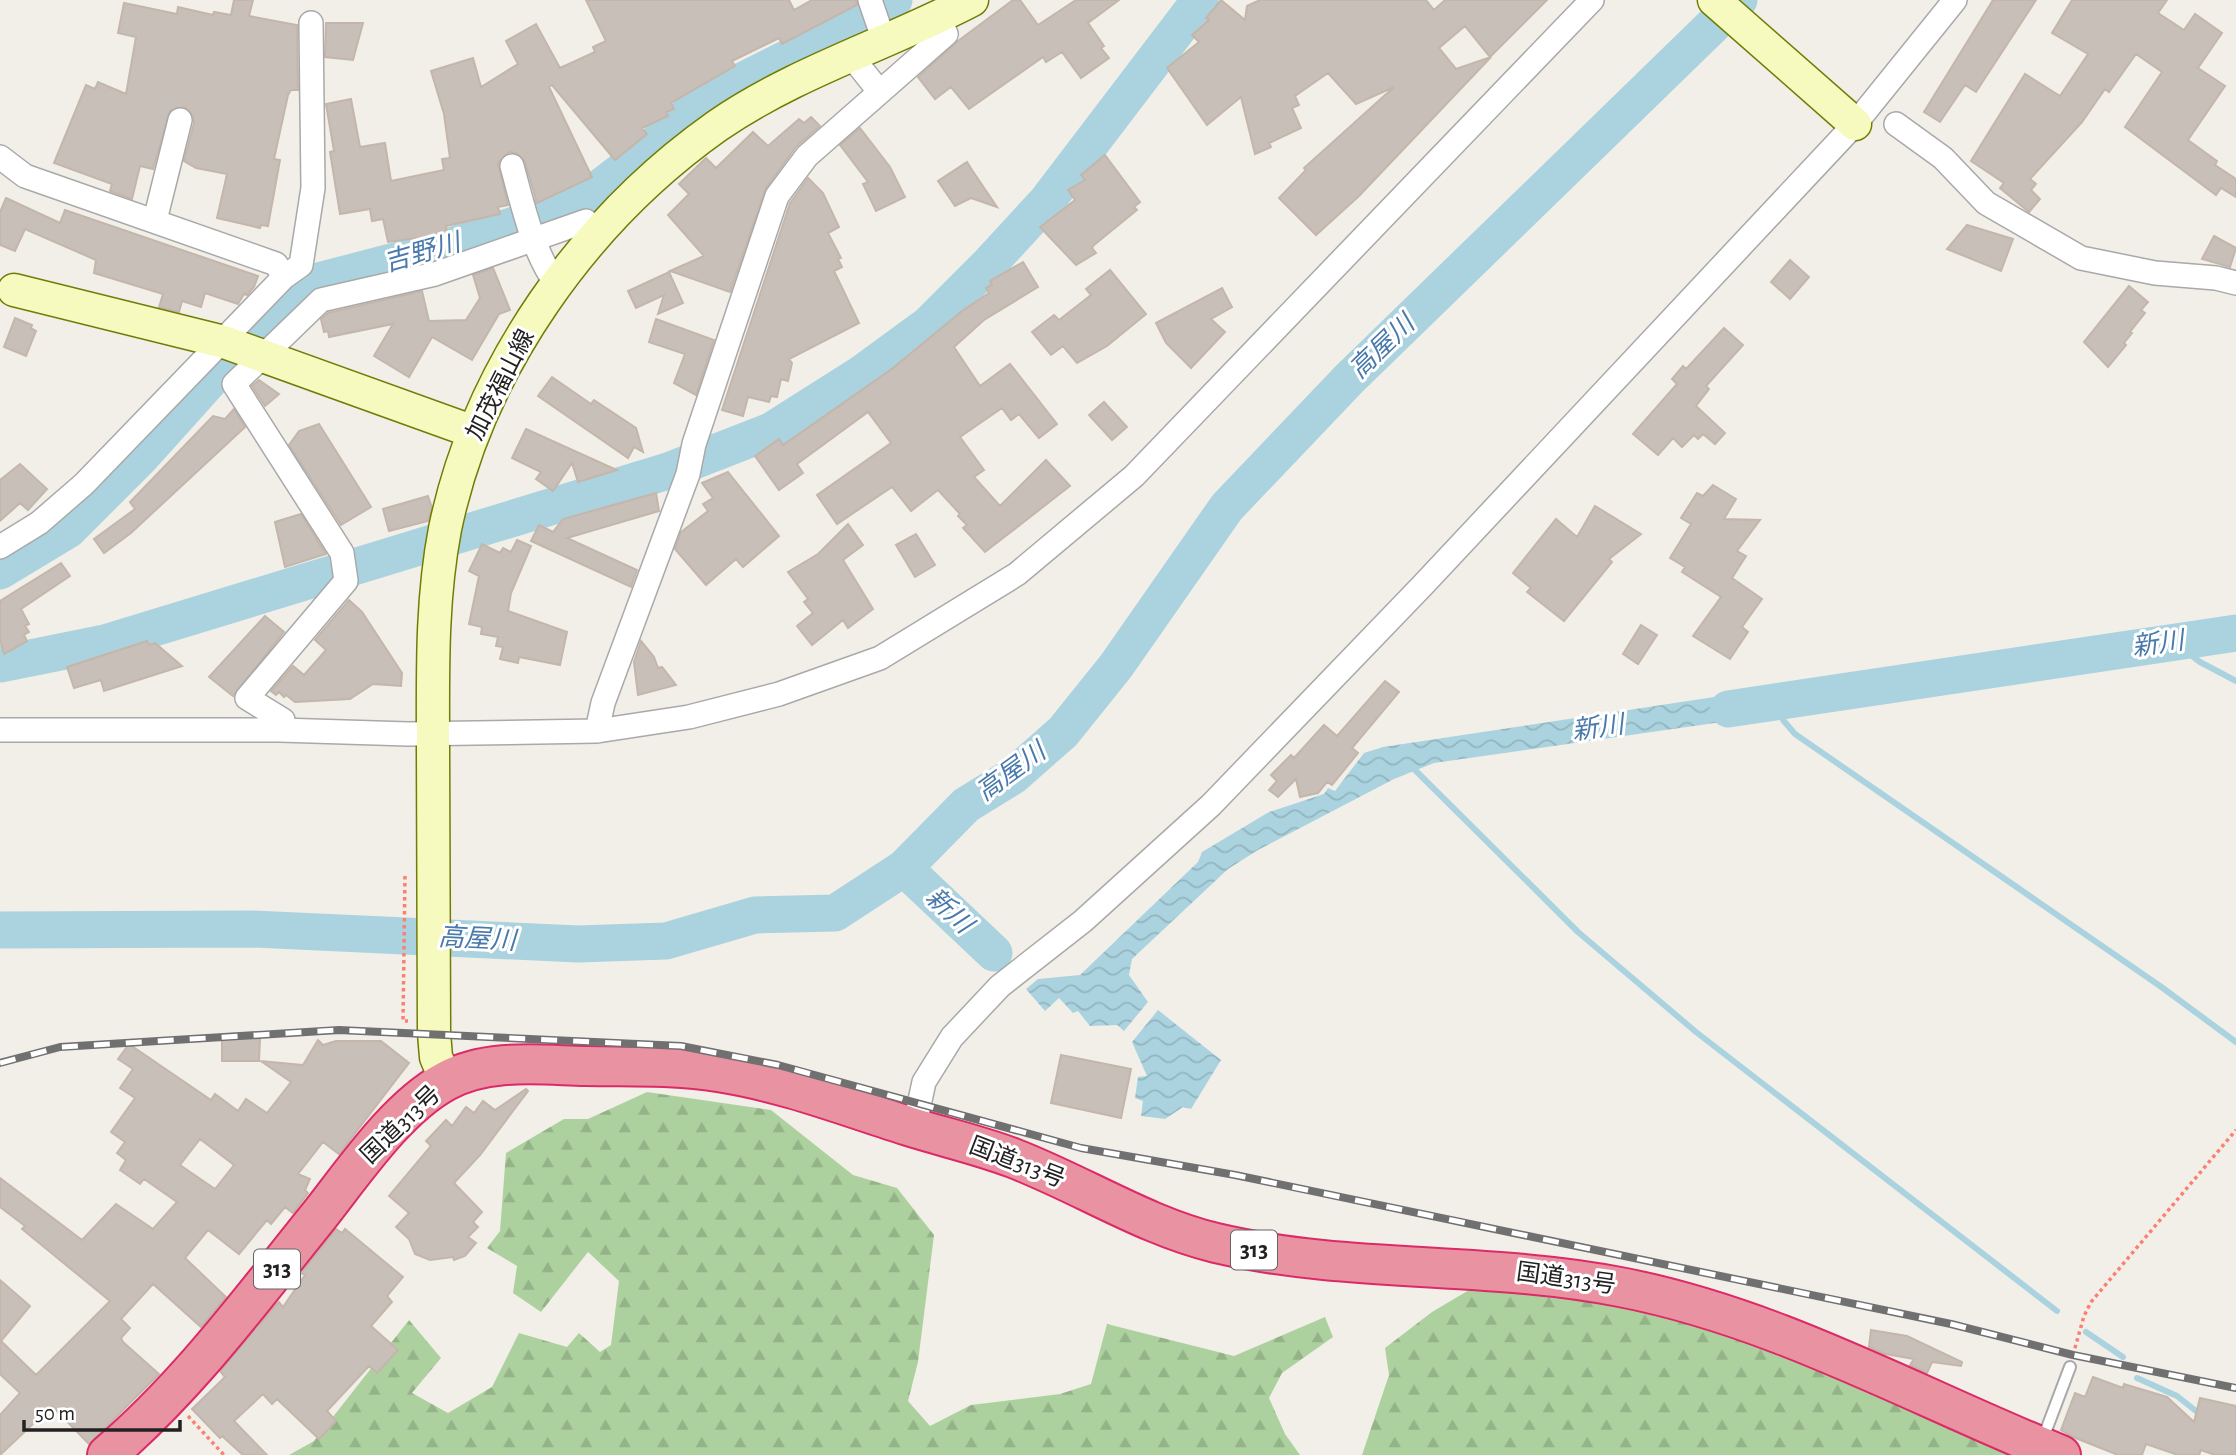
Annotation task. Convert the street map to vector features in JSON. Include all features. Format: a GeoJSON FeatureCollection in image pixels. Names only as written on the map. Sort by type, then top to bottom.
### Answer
{"type":"FeatureCollection","features":[{"type":"Feature","properties":{"kind":"highway","name":"国道313号"},"geometry":{"type":"LineString","coordinates":[[107,1455],[169,1396],[234,1324],[375,1147],[416,1104],[446,1081],[479,1069],[507,1065],[711,1071],[769,1081],[1009,1157],[1209,1241],[1249,1250],[1331,1259],[1503,1270],[1619,1286],[1706,1308],[1803,1343],[2051,1451]]}},
{"type":"Feature","properties":{"kind":"main road","name":"加茂福山線"},"geometry":{"type":"LineString","coordinates":[[446,1081],[436,1058],[434,1022],[433,624],[443,543],[474,432],[501,376],[556,284],[599,231],[655,175],[718,126],[786,86],[851,56],[881,34],[939,17],[972,0]]}},
{"type":"Feature","properties":{"kind":"main road"},"geometry":{"type":"LineString","coordinates":[[1714,0],[1855,124]]}},
{"type":"Feature","properties":{"kind":"main road"},"geometry":{"type":"LineString","coordinates":[[7,289],[224,342],[474,432]]}},
{"type":"Feature","properties":{"kind":"street"},"geometry":{"type":"LineString","coordinates":[[0,730],[433,733],[597,731],[689,717],[766,697],[880,658],[1017,574],[1134,476],[1592,0]]}},
{"type":"Feature","properties":{"kind":"street"},"geometry":{"type":"LineString","coordinates":[[914,1128],[924,1082],[952,1037],[1000,986],[1083,921],[1210,805],[1431,576],[1855,124],[1955,0]]}},
{"type":"Feature","properties":{"kind":"street"},"geometry":{"type":"LineString","coordinates":[[870,1],[881,34]]}},
{"type":"Feature","properties":{"kind":"street"},"geometry":{"type":"LineString","coordinates":[[597,731],[603,703],[688,474],[694,444],[777,196],[807,156],[946,34],[939,17]]}},
{"type":"Feature","properties":{"kind":"street"},"geometry":{"type":"LineString","coordinates":[[0,547],[39,523],[84,484],[284,277],[301,264],[313,188],[311,23]]}},
{"type":"Feature","properties":{"kind":"street"},"geometry":{"type":"LineString","coordinates":[[851,56],[879,91]]}},
{"type":"Feature","properties":{"kind":"street"},"geometry":{"type":"LineString","coordinates":[[155,220],[180,120]]}},
{"type":"Feature","properties":{"kind":"street"},"geometry":{"type":"LineString","coordinates":[[1896,124],[1943,158],[1986,203],[2081,258],[2155,273],[2216,278],[2236,283]]}},
{"type":"Feature","properties":{"kind":"street"},"geometry":{"type":"LineString","coordinates":[[0,157],[25,176],[276,264],[284,277]]}},
{"type":"Feature","properties":{"kind":"street"},"geometry":{"type":"LineString","coordinates":[[512,166],[529,226],[545,268],[556,284]]}},
{"type":"Feature","properties":{"kind":"street"},"geometry":{"type":"LineString","coordinates":[[281,730],[283,720],[247,698],[346,581],[342,553],[234,384],[321,300],[435,274],[529,226],[586,220],[599,231]]}},
{"type":"Feature","properties":{"kind":"lane"},"geometry":{"type":"LineString","coordinates":[[2051,1451],[2070,1367]]}},
{"type":"Feature","properties":{"kind":"path"},"geometry":{"type":"LineString","coordinates":[[2070,1367],[2084,1315],[2091,1302],[2236,1130]]}},
{"type":"Feature","properties":{"kind":"path"},"geometry":{"type":"LineString","coordinates":[[169,1396],[225,1455]]}},
{"type":"Feature","properties":{"kind":"green space"},"geometry":{"type":"Polygon","coordinates":[[[647,1092],[771,1110],[853,1175],[897,1188],[934,1235],[918,1362],[908,1401],[930,1426],[971,1405],[1060,1394],[1091,1384],[1107,1324],[1234,1356],[1325,1317],[1333,1337],[1282,1373],[1269,1398],[1285,1434],[1300,1455],[289,1455],[314,1441],[409,1320],[441,1358],[412,1393],[448,1413],[492,1387],[519,1333],[567,1347],[579,1333],[600,1352],[611,1345],[619,1281],[588,1252],[541,1312],[513,1293],[517,1266],[487,1248],[500,1231],[506,1153],[564,1119],[588,1119],[647,1092]]]}},
{"type":"Feature","properties":{"kind":"green space"},"geometry":{"type":"Polygon","coordinates":[[[1481,1283],[1667,1301],[2022,1455],[1362,1455],[1389,1375],[1385,1348],[1432,1312],[1481,1283]]]}},
{"type":"Feature","properties":{"kind":"water"},"geometry":{"type":"Polygon","coordinates":[[[1774,688],[1778,714],[1434,763],[1394,779],[1258,850],[1228,869],[1132,959],[1129,975],[1148,1002],[1124,1031],[1117,1025],[1090,1026],[1078,1011],[1073,1013],[1059,998],[1045,1011],[1026,989],[1038,979],[1080,975],[1198,862],[1202,852],[1269,812],[1324,794],[1328,788],[1335,791],[1364,753],[1383,747],[1774,688]]]}},
{"type":"Feature","properties":{"kind":"water"},"geometry":{"type":"Polygon","coordinates":[[[1158,1010],[1221,1060],[1191,1109],[1183,1107],[1165,1119],[1141,1116],[1143,1101],[1135,1098],[1138,1077],[1147,1076],[1132,1042],[1158,1010]]]}},
{"type":"Feature","properties":{"kind":"building"},"geometry":{"type":"Polygon","coordinates":[[[234,0],[253,0],[249,16],[297,25],[298,90],[291,90],[288,95],[274,159],[280,160],[268,226],[261,225],[260,228],[217,218],[227,174],[196,168],[184,161],[194,123],[193,116],[184,107],[170,111],[153,169],[140,166],[132,199],[110,191],[112,184],[54,163],[86,85],[95,89],[98,82],[126,94],[136,37],[118,33],[124,3],[177,14],[178,7],[213,15],[214,12],[231,15],[234,0]]]}},
{"type":"Feature","properties":{"kind":"building"},"geometry":{"type":"Polygon","coordinates":[[[586,0],[789,0],[794,10],[812,0],[856,0],[857,5],[782,44],[779,38],[732,61],[735,66],[671,103],[674,109],[666,112],[668,116],[642,128],[647,134],[615,160],[552,85],[549,87],[592,177],[537,203],[525,162],[516,153],[509,152],[498,163],[508,205],[498,207],[500,214],[446,226],[447,234],[388,242],[383,219],[372,221],[370,209],[340,214],[326,104],[351,99],[360,147],[385,143],[391,181],[444,170],[442,159],[450,158],[444,114],[431,71],[473,58],[481,87],[518,64],[506,41],[536,24],[560,68],[595,52],[593,47],[606,41],[586,0]]]}},
{"type":"Feature","properties":{"kind":"building"},"geometry":{"type":"Polygon","coordinates":[[[1013,0],[1020,0],[1038,25],[1076,0],[1119,0],[1088,23],[1109,58],[1081,78],[1062,52],[1046,62],[1043,57],[969,109],[951,87],[935,99],[918,77],[958,41],[1013,0]]]}},
{"type":"Feature","properties":{"kind":"building"},"geometry":{"type":"Polygon","coordinates":[[[1221,0],[1245,20],[1247,6],[1260,0],[1426,0],[1434,10],[1445,0],[1547,0],[1490,57],[1465,26],[1439,48],[1456,69],[1491,57],[1359,196],[1316,235],[1279,198],[1306,170],[1304,168],[1394,87],[1356,104],[1328,73],[1295,96],[1299,105],[1292,108],[1301,128],[1269,143],[1271,147],[1255,154],[1241,97],[1207,125],[1167,68],[1199,42],[1192,35],[1209,20],[1206,18],[1221,0]]]}},
{"type":"Feature","properties":{"kind":"building"},"geometry":{"type":"Polygon","coordinates":[[[1993,0],[2036,0],[1976,92],[1965,85],[1940,122],[1924,112],[1993,0]]]}},
{"type":"Feature","properties":{"kind":"building"},"geometry":{"type":"Polygon","coordinates":[[[2072,0],[2167,0],[2158,13],[2184,30],[2195,14],[2222,33],[2198,68],[2225,86],[2188,140],[2217,161],[2215,165],[2236,179],[2236,197],[2221,188],[2216,195],[2125,127],[2162,72],[2136,54],[2109,92],[2105,89],[2082,122],[2030,179],[2036,184],[2031,190],[2040,199],[2029,212],[2000,188],[2004,183],[1971,161],[2025,74],[2060,96],[2088,54],[2052,33],[2072,0]]]}},
{"type":"Feature","properties":{"kind":"building"},"geometry":{"type":"Polygon","coordinates":[[[326,23],[363,23],[353,60],[325,57],[326,23]]]}},
{"type":"Feature","properties":{"kind":"building"},"geometry":{"type":"Polygon","coordinates":[[[811,117],[820,126],[796,147],[766,188],[730,292],[670,271],[704,256],[668,215],[689,194],[679,184],[706,158],[716,168],[753,132],[768,146],[799,119],[804,123],[811,117]]]}},
{"type":"Feature","properties":{"kind":"building"},"geometry":{"type":"Polygon","coordinates":[[[860,128],[890,167],[905,197],[876,211],[863,184],[868,182],[840,145],[860,128]]]}},
{"type":"Feature","properties":{"kind":"building"},"geometry":{"type":"Polygon","coordinates":[[[1105,155],[1140,202],[1134,207],[1137,210],[1094,245],[1092,248],[1096,253],[1076,265],[1040,227],[1075,200],[1068,190],[1085,180],[1081,175],[1105,155]]]}},
{"type":"Feature","properties":{"kind":"building"},"geometry":{"type":"Polygon","coordinates":[[[967,162],[997,207],[971,198],[955,206],[938,181],[967,162]]]}},
{"type":"Feature","properties":{"kind":"building"},"geometry":{"type":"Polygon","coordinates":[[[808,178],[823,193],[839,227],[828,233],[841,258],[838,259],[842,267],[834,271],[859,323],[789,359],[792,363],[788,381],[781,379],[777,397],[771,396],[769,402],[748,397],[743,416],[722,410],[790,203],[808,178]]]}},
{"type":"Feature","properties":{"kind":"building"},"geometry":{"type":"Polygon","coordinates":[[[6,198],[60,223],[65,210],[258,276],[254,287],[247,295],[244,294],[238,304],[205,293],[201,307],[182,301],[179,312],[159,307],[163,294],[94,273],[96,260],[25,229],[15,251],[0,245],[0,212],[6,198]]]}},
{"type":"Feature","properties":{"kind":"building"},"geometry":{"type":"Polygon","coordinates":[[[1967,225],[2013,239],[2001,271],[1947,249],[1967,225]]]}},
{"type":"Feature","properties":{"kind":"building"},"geometry":{"type":"Polygon","coordinates":[[[2214,236],[2236,248],[2230,267],[2202,259],[2214,236]]]}},
{"type":"Feature","properties":{"kind":"building"},"geometry":{"type":"Polygon","coordinates":[[[1790,260],[1809,277],[1790,299],[1771,282],[1790,260]]]}},
{"type":"Feature","properties":{"kind":"building"},"geometry":{"type":"Polygon","coordinates":[[[1023,262],[1038,287],[984,320],[954,347],[980,386],[1010,364],[1057,424],[1039,438],[1019,414],[1011,420],[1002,408],[960,437],[984,470],[974,477],[1000,506],[1046,460],[1070,486],[985,552],[963,528],[967,525],[958,516],[960,514],[938,490],[911,511],[892,487],[837,524],[817,495],[891,443],[868,412],[797,464],[803,473],[779,490],[755,456],[779,439],[783,445],[893,368],[962,311],[989,293],[986,288],[992,285],[990,281],[1023,262]]]}},
{"type":"Feature","properties":{"kind":"building"},"geometry":{"type":"Polygon","coordinates":[[[493,268],[510,310],[499,314],[472,360],[432,337],[409,377],[374,356],[393,324],[329,337],[328,331],[324,332],[321,319],[328,313],[422,291],[429,321],[466,320],[480,298],[473,275],[493,268]]]}},
{"type":"Feature","properties":{"kind":"building"},"geometry":{"type":"Polygon","coordinates":[[[1110,270],[1146,314],[1107,346],[1077,363],[1063,346],[1051,355],[1032,332],[1054,315],[1059,320],[1091,295],[1086,289],[1110,270]]]}},
{"type":"Feature","properties":{"kind":"building"},"geometry":{"type":"Polygon","coordinates":[[[669,272],[683,303],[658,314],[664,295],[636,308],[628,291],[669,272]]]}},
{"type":"Feature","properties":{"kind":"building"},"geometry":{"type":"Polygon","coordinates":[[[2129,286],[2148,302],[2141,310],[2145,313],[2124,343],[2126,345],[2108,367],[2084,342],[2129,286]]]}},
{"type":"Feature","properties":{"kind":"building"},"geometry":{"type":"Polygon","coordinates":[[[1222,288],[1232,307],[1211,319],[1225,332],[1191,368],[1166,343],[1156,323],[1222,288]]]}},
{"type":"Feature","properties":{"kind":"building"},"geometry":{"type":"Polygon","coordinates":[[[15,318],[32,325],[31,328],[36,331],[26,356],[4,347],[15,318]]]}},
{"type":"Feature","properties":{"kind":"building"},"geometry":{"type":"Polygon","coordinates":[[[656,319],[714,340],[696,395],[674,383],[685,354],[649,342],[656,319]]]}},
{"type":"Feature","properties":{"kind":"building"},"geometry":{"type":"Polygon","coordinates":[[[1724,328],[1743,345],[1706,386],[1709,389],[1696,406],[1725,433],[1715,444],[1703,434],[1698,439],[1694,435],[1682,447],[1673,438],[1658,455],[1633,434],[1677,384],[1672,379],[1683,366],[1686,369],[1724,328]]]}},
{"type":"Feature","properties":{"kind":"building"},"geometry":{"type":"Polygon","coordinates":[[[552,377],[591,404],[594,400],[636,428],[643,452],[634,447],[628,458],[538,396],[552,377]]]}},
{"type":"Feature","properties":{"kind":"building"},"geometry":{"type":"Polygon","coordinates":[[[259,380],[279,394],[265,406],[252,386],[259,380]]]}},
{"type":"Feature","properties":{"kind":"building"},"geometry":{"type":"Polygon","coordinates":[[[1104,402],[1127,427],[1112,440],[1089,415],[1104,402]]]}},
{"type":"Feature","properties":{"kind":"building"},"geometry":{"type":"Polygon","coordinates":[[[234,409],[245,427],[131,533],[104,553],[94,539],[135,509],[130,502],[213,416],[225,419],[234,409]]]}},
{"type":"Feature","properties":{"kind":"building"},"geometry":{"type":"Polygon","coordinates":[[[319,424],[371,507],[341,525],[289,445],[299,431],[319,424]]]}},
{"type":"Feature","properties":{"kind":"building"},"geometry":{"type":"Polygon","coordinates":[[[526,429],[617,470],[578,482],[572,463],[553,491],[536,479],[541,472],[512,458],[526,429]]]}},
{"type":"Feature","properties":{"kind":"building"},"geometry":{"type":"Polygon","coordinates":[[[20,464],[47,489],[28,510],[20,503],[0,521],[0,480],[20,464]]]}},
{"type":"Feature","properties":{"kind":"building"},"geometry":{"type":"Polygon","coordinates":[[[728,472],[779,536],[743,567],[736,559],[706,585],[675,549],[681,532],[708,511],[703,504],[713,498],[702,483],[728,472]]]}},
{"type":"Feature","properties":{"kind":"building"},"geometry":{"type":"Polygon","coordinates":[[[1713,485],[1736,499],[1724,519],[1760,520],[1737,551],[1746,556],[1732,578],[1762,599],[1742,627],[1748,632],[1730,659],[1693,636],[1721,597],[1682,572],[1685,567],[1670,558],[1691,524],[1681,518],[1697,493],[1703,496],[1713,485]]]}},
{"type":"Feature","properties":{"kind":"building"},"geometry":{"type":"Polygon","coordinates":[[[656,493],[659,511],[567,538],[637,570],[631,587],[531,541],[539,525],[553,532],[563,519],[656,493]]]}},
{"type":"Feature","properties":{"kind":"building"},"geometry":{"type":"Polygon","coordinates":[[[428,496],[432,508],[428,521],[389,531],[383,509],[428,496]]]}},
{"type":"Feature","properties":{"kind":"building"},"geometry":{"type":"Polygon","coordinates":[[[1595,506],[1641,534],[1609,559],[1612,562],[1564,621],[1527,592],[1531,588],[1513,573],[1556,519],[1577,537],[1595,506]]]}},
{"type":"Feature","properties":{"kind":"building"},"geometry":{"type":"Polygon","coordinates":[[[301,514],[326,554],[285,567],[275,522],[301,514]]]}},
{"type":"Feature","properties":{"kind":"building"},"geometry":{"type":"Polygon","coordinates":[[[848,524],[863,545],[843,560],[873,609],[848,628],[843,620],[812,645],[797,626],[813,613],[804,602],[808,599],[788,572],[818,554],[848,524]]]}},
{"type":"Feature","properties":{"kind":"building"},"geometry":{"type":"Polygon","coordinates":[[[916,534],[935,565],[915,577],[896,545],[916,534]]]}},
{"type":"Feature","properties":{"kind":"building"},"geometry":{"type":"Polygon","coordinates":[[[517,540],[531,546],[511,593],[508,611],[567,632],[560,665],[519,657],[518,663],[500,659],[503,647],[496,646],[498,637],[481,634],[482,627],[469,624],[479,576],[469,571],[482,544],[500,553],[503,548],[511,552],[517,540]]]}},
{"type":"Feature","properties":{"kind":"building"},"geometry":{"type":"Polygon","coordinates":[[[61,563],[70,576],[21,609],[29,624],[25,626],[29,632],[24,635],[27,641],[4,654],[0,639],[0,601],[61,563]]]}},
{"type":"Feature","properties":{"kind":"building"},"geometry":{"type":"Polygon","coordinates":[[[349,600],[362,612],[402,673],[401,686],[373,684],[350,699],[295,702],[286,695],[284,697],[279,692],[276,695],[271,691],[293,666],[304,675],[326,650],[315,640],[349,600]]]}},
{"type":"Feature","properties":{"kind":"building"},"geometry":{"type":"Polygon","coordinates":[[[265,616],[284,632],[233,696],[209,677],[265,616]]]}},
{"type":"Feature","properties":{"kind":"building"},"geometry":{"type":"Polygon","coordinates":[[[1641,625],[1657,635],[1638,664],[1623,654],[1641,625]]]}},
{"type":"Feature","properties":{"kind":"building"},"geometry":{"type":"Polygon","coordinates":[[[147,641],[149,645],[155,643],[182,666],[104,691],[101,680],[74,688],[67,667],[147,641]]]}},
{"type":"Feature","properties":{"kind":"building"},"geometry":{"type":"Polygon","coordinates":[[[641,641],[654,657],[658,668],[662,667],[676,685],[638,695],[634,662],[641,641]]]}},
{"type":"Feature","properties":{"kind":"building"},"geometry":{"type":"Polygon","coordinates":[[[1385,681],[1399,692],[1352,748],[1358,753],[1332,785],[1327,782],[1318,793],[1300,797],[1296,779],[1278,797],[1269,790],[1277,781],[1271,775],[1291,755],[1294,758],[1324,725],[1337,736],[1385,681]]]}},
{"type":"Feature","properties":{"kind":"building"},"geometry":{"type":"Polygon","coordinates":[[[222,1039],[260,1039],[259,1061],[222,1061],[222,1039]]]}},
{"type":"Feature","properties":{"kind":"building"},"geometry":{"type":"Polygon","coordinates":[[[318,1040],[323,1045],[336,1041],[381,1041],[409,1063],[339,1154],[323,1142],[298,1174],[310,1179],[305,1190],[308,1193],[293,1213],[285,1207],[271,1224],[267,1220],[239,1254],[208,1230],[185,1258],[226,1297],[201,1327],[153,1284],[121,1319],[130,1328],[121,1338],[123,1342],[159,1374],[89,1444],[52,1406],[0,1455],[0,1415],[20,1393],[0,1374],[0,1280],[30,1306],[1,1341],[36,1375],[110,1301],[22,1229],[25,1226],[0,1207],[0,1178],[82,1240],[116,1204],[153,1229],[177,1202],[144,1179],[140,1184],[120,1170],[126,1160],[117,1153],[125,1142],[111,1132],[135,1098],[120,1088],[133,1069],[118,1059],[129,1044],[211,1100],[215,1094],[238,1111],[246,1099],[267,1113],[291,1082],[261,1061],[303,1065],[318,1040]],[[200,1139],[180,1165],[215,1189],[234,1165],[200,1139]]]}},
{"type":"Feature","properties":{"kind":"building"},"geometry":{"type":"Polygon","coordinates":[[[1061,1055],[1131,1069],[1121,1118],[1051,1103],[1061,1055]]]}},
{"type":"Feature","properties":{"kind":"building"},"geometry":{"type":"Polygon","coordinates":[[[526,1089],[528,1091],[480,1155],[454,1183],[482,1212],[473,1222],[478,1227],[468,1237],[476,1243],[465,1256],[454,1260],[453,1257],[430,1260],[415,1254],[409,1239],[396,1227],[409,1213],[389,1196],[431,1146],[426,1141],[446,1120],[452,1126],[466,1107],[474,1113],[483,1101],[495,1110],[526,1089]]]}},
{"type":"Feature","properties":{"kind":"building"},"geometry":{"type":"Polygon","coordinates":[[[336,1229],[342,1233],[345,1229],[403,1277],[387,1296],[392,1302],[371,1326],[398,1350],[377,1373],[369,1366],[327,1411],[336,1421],[319,1439],[277,1399],[272,1404],[263,1394],[234,1421],[267,1455],[243,1455],[222,1436],[220,1438],[192,1409],[225,1377],[220,1371],[274,1307],[279,1302],[283,1307],[305,1275],[301,1273],[336,1229]]]}},
{"type":"Feature","properties":{"kind":"building"},"geometry":{"type":"Polygon","coordinates":[[[1871,1330],[1907,1336],[1962,1362],[1961,1366],[1932,1362],[1927,1373],[1910,1365],[1914,1359],[1885,1354],[1869,1347],[1871,1330]]]}},
{"type":"Feature","properties":{"kind":"building"},"geometry":{"type":"Polygon","coordinates":[[[2093,1377],[2123,1388],[2124,1384],[2167,1397],[2194,1422],[2200,1398],[2236,1406],[2236,1455],[2215,1455],[2201,1450],[2199,1455],[2178,1455],[2146,1444],[2142,1455],[2118,1455],[2073,1437],[2061,1430],[2075,1393],[2085,1397],[2093,1377]]]}},
{"type":"Feature","properties":{"kind":"waterway","name":"吉野川"},"geometry":{"type":"LineString","coordinates":[[0,571],[68,530],[142,456],[248,338],[311,283],[441,249],[548,214],[597,190],[645,153],[704,100],[854,25],[894,0]]}},
{"type":"Feature","properties":{"kind":"waterway"},"geometry":{"type":"LineString","coordinates":[[0,664],[105,643],[668,471],[771,431],[861,374],[928,325],[989,264],[1047,201],[1200,0]]}},
{"type":"Feature","properties":{"kind":"waterway","name":"高屋川"},"geometry":{"type":"LineString","coordinates":[[0,930],[252,929],[578,944],[666,941],[755,915],[835,913],[904,868],[966,805],[1013,776],[1063,732],[1116,666],[1227,507],[1349,379],[1739,0]]}},
{"type":"Feature","properties":{"kind":"waterway","name":"新川"},"geometry":{"type":"LineString","coordinates":[[1728,709],[2236,633]]}},
{"type":"Feature","properties":{"kind":"waterway"},"geometry":{"type":"LineString","coordinates":[[2174,642],[2200,662],[2236,681]]}},
{"type":"Feature","properties":{"kind":"waterway"},"geometry":{"type":"LineString","coordinates":[[1779,701],[1783,720],[1795,734],[2160,986],[2236,1042]]}},
{"type":"Feature","properties":{"kind":"waterway"},"geometry":{"type":"LineString","coordinates":[[1410,765],[1578,932],[1696,1032],[2057,1311]]}},
{"type":"Feature","properties":{"kind":"waterway","name":"新川"},"geometry":{"type":"LineString","coordinates":[[904,868],[994,953]]}},
{"type":"Feature","properties":{"kind":"waterway"},"geometry":{"type":"LineString","coordinates":[[2086,1332],[2123,1357]]}},
{"type":"Feature","properties":{"kind":"waterway"},"geometry":{"type":"LineString","coordinates":[[2137,1378],[2177,1396],[2201,1415]]}},
{"type":"Feature","properties":{"kind":"railway"},"geometry":{"type":"LineString","coordinates":[[0,1063],[60,1047],[339,1030],[681,1046],[778,1065],[1081,1148],[1235,1175],[1951,1324],[2073,1355],[2236,1388]]}}]}
